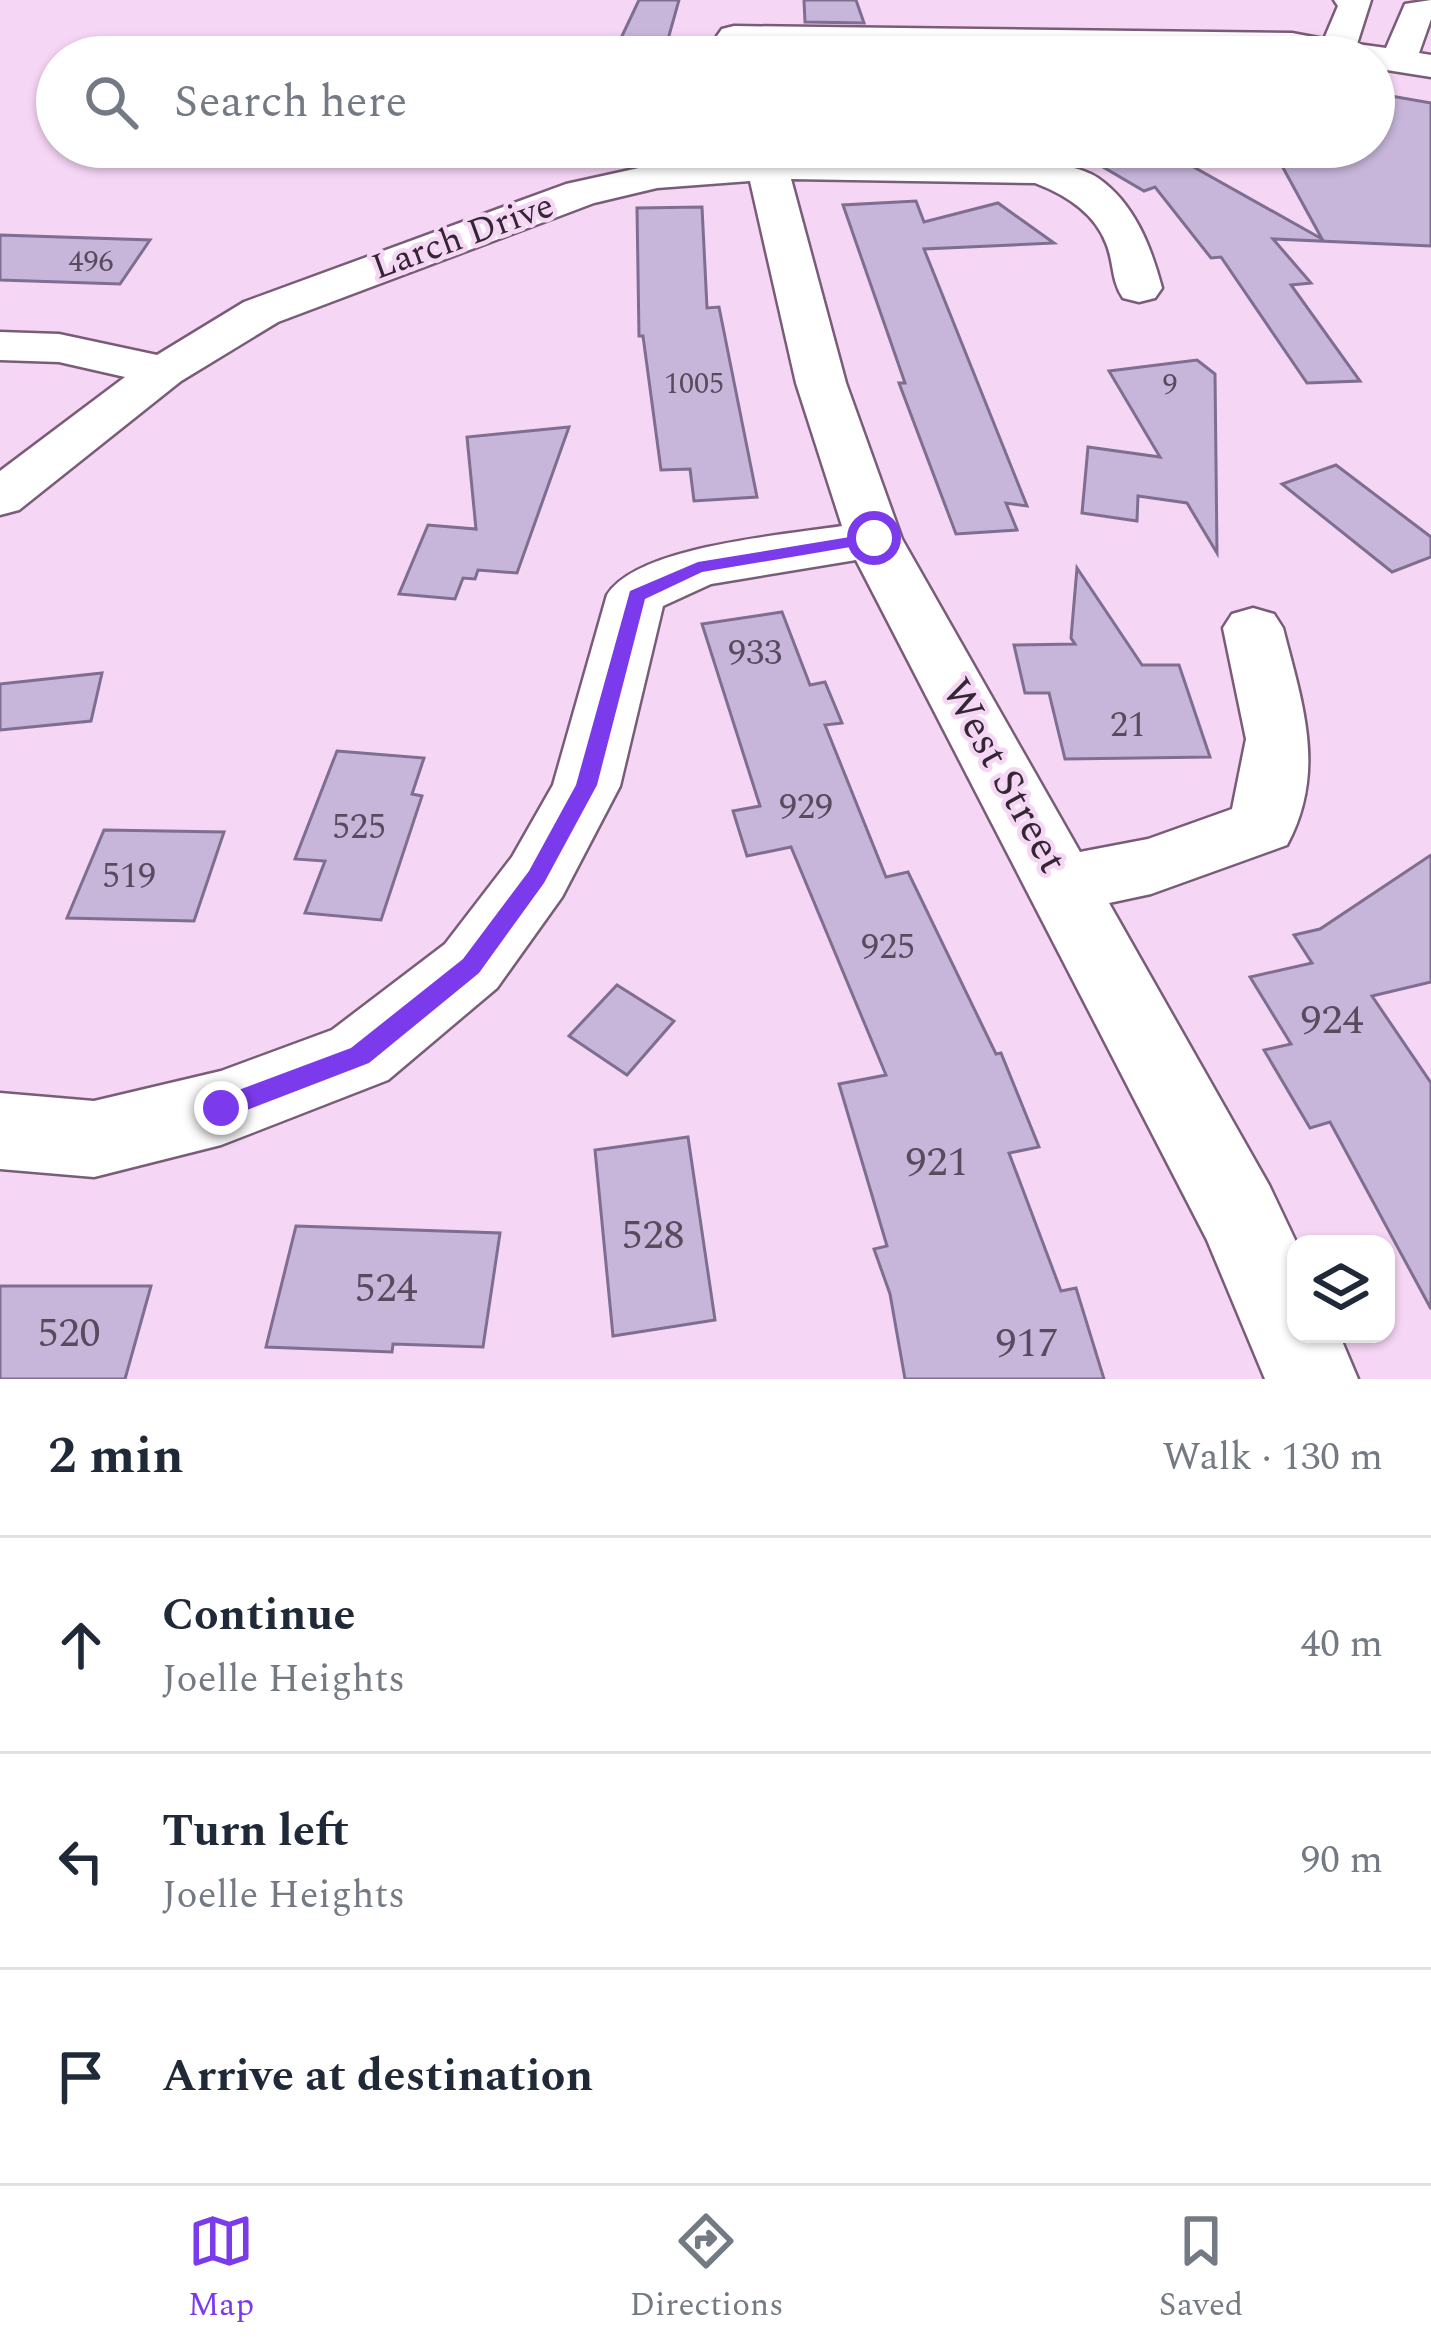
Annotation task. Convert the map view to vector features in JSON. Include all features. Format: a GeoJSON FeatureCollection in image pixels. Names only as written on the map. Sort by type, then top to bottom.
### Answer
{"type":"FeatureCollection","features":[{"type":"Feature","properties":{"kind":"street"},"geometry":{"type":"LineString","coordinates":[[1046,0],[1064,36]]}},
{"type":"Feature","properties":{"kind":"street"},"geometry":{"type":"LineString","coordinates":[[1343,36],[1356,3],[1352,0]]}},
{"type":"Feature","properties":{"kind":"street"},"geometry":{"type":"LineString","coordinates":[[1415,63],[1418,11],[1431,7]]}},
{"type":"Feature","properties":{"kind":"street"},"geometry":{"type":"LineString","coordinates":[[735,32],[924,36]]}},
{"type":"Feature","properties":{"kind":"street","name":"Larch Drive"},"geometry":{"type":"LineString","coordinates":[[0,498],[164,371],[261,312],[581,193],[702,168]]}},
{"type":"Feature","properties":{"kind":"street","name":"West Street"},"geometry":{"type":"LineString","coordinates":[[767,168],[821,383],[874,538],[1239,1214],[1312,1379]]}},
{"type":"Feature","properties":{"kind":"street","name":"Larch Drive"},"geometry":{"type":"LineString","coordinates":[[981,168],[1040,171],[1083,188],[1127,238],[1139,288]]}},
{"type":"Feature","properties":{"kind":"street"},"geometry":{"type":"LineString","coordinates":[[0,346],[58,348],[164,371]]}},
{"type":"Feature","properties":{"kind":"street"},"geometry":{"type":"LineString","coordinates":[[0,1131],[94,1139],[221,1108],[360,1055],[471,966],[537,877],[586,785],[637,595],[698,567],[874,538]]}},
{"type":"Feature","properties":{"kind":"street"},"geometry":{"type":"LineString","coordinates":[[1063,884],[1151,866],[1263,826],[1279,739],[1253,628]]}},
{"type":"Feature","properties":{"kind":"building"},"geometry":{"type":"Polygon","coordinates":[[[639,0],[679,0],[669,36],[622,36],[639,0]]]}},
{"type":"Feature","properties":{"kind":"building"},"geometry":{"type":"Polygon","coordinates":[[[804,0],[856,0],[864,23],[805,22],[804,0]]]}},
{"type":"Feature","properties":{"kind":"building"},"geometry":{"type":"Polygon","coordinates":[[[1395,97],[1431,103],[1431,246],[1273,239],[1311,283],[1291,285],[1360,381],[1307,383],[1221,257],[1211,258],[1155,187],[1144,191],[1105,168],[1195,168],[1322,239],[1283,168],[1395,168],[1395,97]]]}},
{"type":"Feature","properties":{"kind":"building"},"geometry":{"type":"Polygon","coordinates":[[[916,201],[924,222],[998,203],[1054,243],[924,249],[1027,506],[1006,503],[1017,530],[956,534],[899,383],[905,383],[843,205],[916,201]]]}},
{"type":"Feature","properties":{"kind":"building"},"geometry":{"type":"Polygon","coordinates":[[[702,207],[707,308],[719,307],[757,497],[694,501],[690,469],[661,470],[643,336],[639,336],[637,208],[702,207]]]}},
{"type":"Feature","properties":{"kind":"building"},"geometry":{"type":"Polygon","coordinates":[[[0,235],[150,240],[120,284],[0,280],[0,235]]]}},
{"type":"Feature","properties":{"kind":"building"},"geometry":{"type":"Polygon","coordinates":[[[1197,360],[1215,374],[1217,553],[1187,503],[1138,496],[1137,521],[1082,513],[1088,447],[1160,457],[1109,371],[1197,360]]]}},
{"type":"Feature","properties":{"kind":"building"},"geometry":{"type":"Polygon","coordinates":[[[569,427],[517,573],[478,570],[475,579],[463,578],[455,599],[399,594],[428,525],[476,529],[467,437],[569,427]]]}},
{"type":"Feature","properties":{"kind":"building"},"geometry":{"type":"Polygon","coordinates":[[[1336,465],[1431,537],[1431,557],[1392,572],[1282,484],[1336,465]]]}},
{"type":"Feature","properties":{"kind":"building"},"geometry":{"type":"Polygon","coordinates":[[[1077,568],[1142,665],[1179,665],[1210,757],[1065,759],[1049,693],[1025,693],[1014,645],[1075,644],[1071,638],[1077,568]]]}},
{"type":"Feature","properties":{"kind":"building"},"geometry":{"type":"Polygon","coordinates":[[[782,612],[810,685],[825,682],[842,723],[825,725],[886,877],[908,872],[996,1054],[1001,1053],[1039,1147],[1009,1153],[1061,1291],[1076,1288],[1104,1379],[905,1379],[890,1294],[874,1249],[887,1246],[839,1084],[886,1075],[791,847],[747,856],[733,811],[760,806],[702,624],[782,612]]]}},
{"type":"Feature","properties":{"kind":"building"},"geometry":{"type":"Polygon","coordinates":[[[102,673],[91,721],[0,730],[0,684],[102,673]]]}},
{"type":"Feature","properties":{"kind":"building"},"geometry":{"type":"Polygon","coordinates":[[[337,751],[424,758],[412,794],[422,796],[381,920],[305,913],[325,861],[295,859],[337,751]]]}},
{"type":"Feature","properties":{"kind":"building"},"geometry":{"type":"Polygon","coordinates":[[[104,830],[224,832],[194,921],[67,918],[104,830]]]}},
{"type":"Feature","properties":{"kind":"building"},"geometry":{"type":"Polygon","coordinates":[[[1431,855],[1431,982],[1372,996],[1431,1083],[1431,1309],[1330,1122],[1310,1128],[1264,1050],[1291,1044],[1250,977],[1312,963],[1294,935],[1320,929],[1431,855]]]}},
{"type":"Feature","properties":{"kind":"building"},"geometry":{"type":"Polygon","coordinates":[[[617,985],[674,1021],[627,1075],[569,1036],[617,985]]]}},
{"type":"Feature","properties":{"kind":"building"},"geometry":{"type":"Polygon","coordinates":[[[688,1137],[715,1320],[613,1336],[595,1150],[688,1137]]]}},
{"type":"Feature","properties":{"kind":"building"},"geometry":{"type":"Polygon","coordinates":[[[296,1226],[500,1233],[483,1347],[393,1344],[392,1352],[266,1347],[296,1226]]]}},
{"type":"Feature","properties":{"kind":"building"},"geometry":{"type":"Polygon","coordinates":[[[0,1286],[151,1286],[125,1379],[0,1379],[0,1286]]]}},
{"type":"Feature","properties":{"kind":"route"},"geometry":{"type":"LineString","coordinates":[[221,1108],[360,1055],[471,966],[537,877],[586,785],[637,595],[698,567],[874,538]]}}]}
